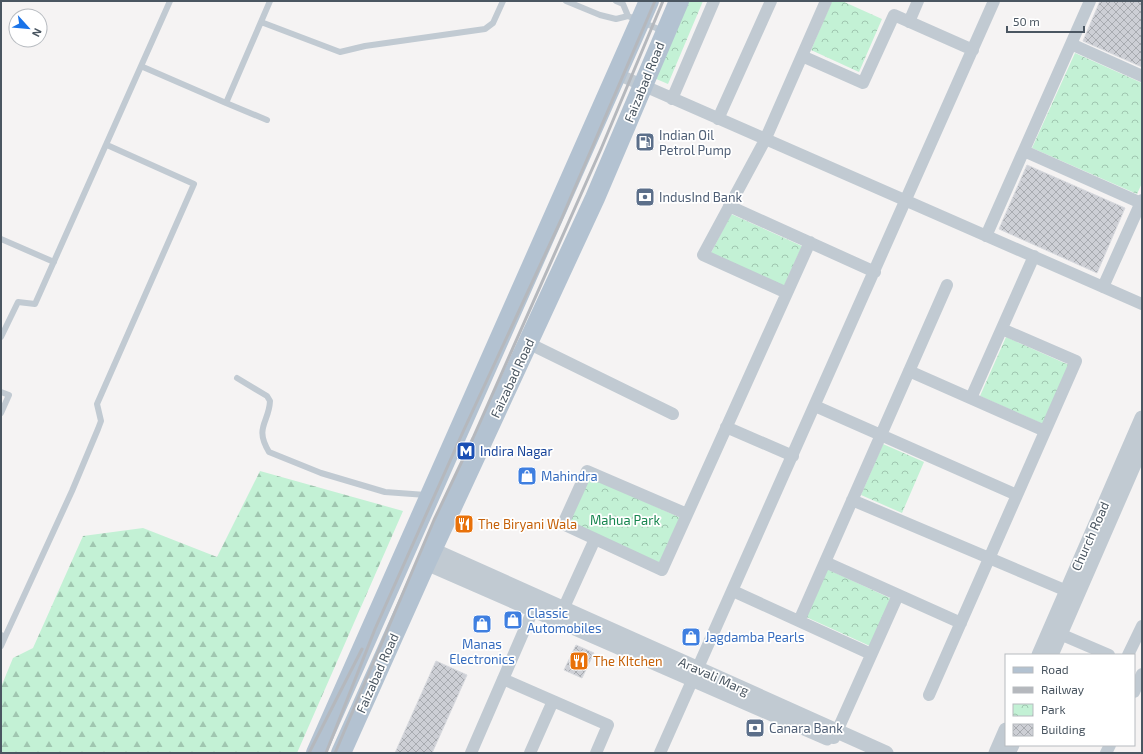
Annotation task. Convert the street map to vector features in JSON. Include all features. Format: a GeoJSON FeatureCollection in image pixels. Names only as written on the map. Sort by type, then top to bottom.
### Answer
{"type":"FeatureCollection","features":[{"type":"Feature","properties":{"kind":"main road","name":"Faizabad Road"},"geometry":{"type":"LineString","coordinates":[[316,753],[617,74],[634,18],[649,1]]}},
{"type":"Feature","properties":{"kind":"main road","name":"Faizabad Road"},"geometry":{"type":"LineString","coordinates":[[344,752],[430,556],[595,198],[679,1]]}},
{"type":"Feature","properties":{"kind":"street"},"geometry":{"type":"LineString","coordinates":[[672,99],[714,1]]}},
{"type":"Feature","properties":{"kind":"street"},"geometry":{"type":"LineString","coordinates":[[718,119],[772,1]]}},
{"type":"Feature","properties":{"kind":"street"},"geometry":{"type":"LineString","coordinates":[[787,293],[703,255],[765,140],[826,1]]}},
{"type":"Feature","properties":{"kind":"street"},"geometry":{"type":"LineString","coordinates":[[909,22],[918,1]]}},
{"type":"Feature","properties":{"kind":"street"},"geometry":{"type":"LineString","coordinates":[[660,753],[875,272],[994,1]]}},
{"type":"Feature","properties":{"kind":"street"},"geometry":{"type":"LineString","coordinates":[[986,236],[1090,1]]}},
{"type":"Feature","properties":{"kind":"street"},"geometry":{"type":"LineString","coordinates":[[802,56],[863,83],[894,15],[973,50]]}},
{"type":"Feature","properties":{"kind":"street"},"geometry":{"type":"LineString","coordinates":[[1071,44],[1142,76]]}},
{"type":"Feature","properties":{"kind":"street"},"geometry":{"type":"LineString","coordinates":[[617,74],[1142,304]]}},
{"type":"Feature","properties":{"kind":"street"},"geometry":{"type":"LineString","coordinates":[[1024,151],[1141,201],[1104,287]]}},
{"type":"Feature","properties":{"kind":"street"},"geometry":{"type":"LineString","coordinates":[[729,206],[875,272]]}},
{"type":"Feature","properties":{"kind":"street"},"geometry":{"type":"LineString","coordinates":[[687,514],[587,470],[563,524],[662,570],[810,242]]}},
{"type":"Feature","properties":{"kind":"street"},"geometry":{"type":"LineString","coordinates":[[971,398],[1034,256]]}},
{"type":"Feature","properties":{"kind":"street"},"geometry":{"type":"LineString","coordinates":[[799,621],[947,286]]}},
{"type":"Feature","properties":{"kind":"street"},"geometry":{"type":"LineString","coordinates":[[929,695],[1076,361],[1002,329]]}},
{"type":"Feature","properties":{"kind":"street"},"geometry":{"type":"LineString","coordinates":[[528,343],[673,414]]}},
{"type":"Feature","properties":{"kind":"street"},"geometry":{"type":"LineString","coordinates":[[909,371],[1045,431]]}},
{"type":"Feature","properties":{"kind":"street"},"geometry":{"type":"LineString","coordinates":[[815,406],[1017,495]]}},
{"type":"Feature","properties":{"kind":"street","name":"Church Road"},"geometry":{"type":"LineString","coordinates":[[1040,654],[1055,632],[1142,418]]}},
{"type":"Feature","properties":{"kind":"street"},"geometry":{"type":"LineString","coordinates":[[726,427],[793,456]]}},
{"type":"Feature","properties":{"kind":"street","name":"Church Road"},"geometry":{"type":"LineString","coordinates":[[1071,594],[1142,446]]}},
{"type":"Feature","properties":{"kind":"street"},"geometry":{"type":"LineString","coordinates":[[852,500],[1071,594]]}},
{"type":"Feature","properties":{"kind":"street"},"geometry":{"type":"LineString","coordinates":[[561,615],[595,539]]}},
{"type":"Feature","properties":{"kind":"street","name":"Aravali Marg"},"geometry":{"type":"LineString","coordinates":[[430,556],[834,736],[886,753]]}},
{"type":"Feature","properties":{"kind":"street"},"geometry":{"type":"LineString","coordinates":[[825,562],[960,623]]}},
{"type":"Feature","properties":{"kind":"street"},"geometry":{"type":"LineString","coordinates":[[733,591],[871,654]]}},
{"type":"Feature","properties":{"kind":"street"},"geometry":{"type":"LineString","coordinates":[[834,736],[898,595]]}},
{"type":"Feature","properties":{"kind":"street"},"geometry":{"type":"LineString","coordinates":[[471,753],[536,604]]}},
{"type":"Feature","properties":{"kind":"street"},"geometry":{"type":"LineString","coordinates":[[1128,654],[1142,626]]}},
{"type":"Feature","properties":{"kind":"street"},"geometry":{"type":"LineString","coordinates":[[1055,632],[1107,654]]}},
{"type":"Feature","properties":{"kind":"street","name":"Church Road"},"geometry":{"type":"LineString","coordinates":[[1051,654],[1055,632]]}},
{"type":"Feature","properties":{"kind":"street"},"geometry":{"type":"LineString","coordinates":[[1135,690],[1142,674]]}},
{"type":"Feature","properties":{"kind":"street"},"geometry":{"type":"LineString","coordinates":[[503,679],[608,725],[596,753]]}},
{"type":"Feature","properties":{"kind":"street"},"geometry":{"type":"LineString","coordinates":[[530,753],[553,701]]}},
{"type":"Feature","properties":{"kind":"street"},"geometry":{"type":"LineString","coordinates":[[996,753],[1005,732]]}},
{"type":"Feature","properties":{"kind":"street","name":"Aravali Marg"},"geometry":{"type":"LineString","coordinates":[[834,736],[861,753]]}},
{"type":"Feature","properties":{"kind":"lane"},"geometry":{"type":"LineString","coordinates":[[1,337],[18,302],[35,304],[142,67],[170,1]]}},
{"type":"Feature","properties":{"kind":"lane"},"geometry":{"type":"LineString","coordinates":[[226,103],[270,1]]}},
{"type":"Feature","properties":{"kind":"lane"},"geometry":{"type":"LineString","coordinates":[[261,22],[340,52],[365,46],[485,29],[493,23],[503,1]]}},
{"type":"Feature","properties":{"kind":"lane"},"geometry":{"type":"LineString","coordinates":[[566,1],[616,20],[634,18]]}},
{"type":"Feature","properties":{"kind":"lane"},"geometry":{"type":"LineString","coordinates":[[616,1],[623,4],[634,18],[665,32]]}},
{"type":"Feature","properties":{"kind":"lane"},"geometry":{"type":"LineString","coordinates":[[142,67],[267,120]]}},
{"type":"Feature","properties":{"kind":"lane"},"geometry":{"type":"LineString","coordinates":[[1,646],[3,636],[72,491],[101,421],[97,404],[194,184],[107,144]]}},
{"type":"Feature","properties":{"kind":"lane"},"geometry":{"type":"LineString","coordinates":[[1,239],[54,262]]}},
{"type":"Feature","properties":{"kind":"lane"},"geometry":{"type":"LineString","coordinates":[[237,378],[267,396],[270,401],[262,431],[264,444],[269,452],[321,473],[385,492],[430,495]]}},
{"type":"Feature","properties":{"kind":"lane"},"geometry":{"type":"LineString","coordinates":[[1,392],[9,395],[1,413]]}},
{"type":"Feature","properties":{"kind":"green space"},"geometry":{"type":"Polygon","coordinates":[[[678,1],[703,1],[668,84],[647,75],[678,1]]]}},
{"type":"Feature","properties":{"kind":"green space"},"geometry":{"type":"Polygon","coordinates":[[[832,1],[842,1],[882,19],[859,72],[811,50],[832,1]]]}},
{"type":"Feature","properties":{"kind":"green space"},"geometry":{"type":"Polygon","coordinates":[[[1075,53],[1142,83],[1142,183],[1137,194],[1032,148],[1075,53]]]}},
{"type":"Feature","properties":{"kind":"green space"},"geometry":{"type":"Polygon","coordinates":[[[731,214],[802,246],[784,286],[711,253],[731,214]]]}},
{"type":"Feature","properties":{"kind":"green space"},"geometry":{"type":"Polygon","coordinates":[[[1006,337],[1069,365],[1043,424],[980,396],[1006,337]]]}},
{"type":"Feature","properties":{"kind":"green space"},"geometry":{"type":"Polygon","coordinates":[[[883,444],[924,462],[902,513],[861,495],[883,444]]]}},
{"type":"Feature","properties":{"kind":"green space"},"geometry":{"type":"Polygon","coordinates":[[[260,471],[403,511],[297,753],[1,753],[1,687],[13,658],[33,648],[83,536],[143,528],[217,557],[260,471]]]}},
{"type":"Feature","properties":{"kind":"green space","name":"Mahua Park"},"geometry":{"type":"Polygon","coordinates":[[[590,477],[681,518],[660,563],[569,522],[590,477]]]}},
{"type":"Feature","properties":{"kind":"green space"},"geometry":{"type":"Polygon","coordinates":[[[827,569],[892,599],[870,646],[806,617],[827,569]]]}},
{"type":"Feature","properties":{"kind":"building"},"geometry":{"type":"Polygon","coordinates":[[[1100,1],[1142,1],[1142,67],[1083,41],[1100,1]]]}},
{"type":"Feature","properties":{"kind":"building"},"geometry":{"type":"Polygon","coordinates":[[[1027,165],[1125,208],[1097,273],[999,229],[1027,165]]]}},
{"type":"Feature","properties":{"kind":"building","name":"The KItchen"},"geometry":{"type":"Polygon","coordinates":[[[576,645],[594,653],[582,678],[564,670],[576,645]]]}},
{"type":"Feature","properties":{"kind":"building"},"geometry":{"type":"Polygon","coordinates":[[[436,661],[467,675],[432,753],[395,753],[436,661]]]}},
{"type":"Feature","properties":{"kind":"railway"},"geometry":{"type":"LineString","coordinates":[[326,753],[375,629],[462,434],[561,220],[655,1]]}},
{"type":"Feature","properties":{"kind":"railway"},"geometry":{"type":"LineString","coordinates":[[335,753],[434,520],[473,438],[601,149],[663,1]]}},
{"type":"Feature","properties":{"kind":"railway"},"geometry":{"type":"LineString","coordinates":[[309,753],[362,649]]}},
{"type":"Feature","properties":{"kind":"place","name":"Indian Oil Petrol Pump"},"geometry":{"type":"Point","coordinates":[645,142]}},
{"type":"Feature","properties":{"kind":"place","name":"IndusInd Bank"},"geometry":{"type":"Point","coordinates":[645,197]}},
{"type":"Feature","properties":{"kind":"place","name":"Indira Nagar"},"geometry":{"type":"Point","coordinates":[466,451]}},
{"type":"Feature","properties":{"kind":"place","name":"Mahindra"},"geometry":{"type":"Point","coordinates":[527,476]}},
{"type":"Feature","properties":{"kind":"place","name":"The Biryani Wala"},"geometry":{"type":"Point","coordinates":[464,524]}},
{"type":"Feature","properties":{"kind":"place","name":"Classic Automobiles"},"geometry":{"type":"Point","coordinates":[513,620]}},
{"type":"Feature","properties":{"kind":"place","name":"Manas Electronics"},"geometry":{"type":"Point","coordinates":[482,624]}},
{"type":"Feature","properties":{"kind":"place","name":"Jagdamba Pearls"},"geometry":{"type":"Point","coordinates":[691,637]}},
{"type":"Feature","properties":{"kind":"place","name":"The KItchen"},"geometry":{"type":"Point","coordinates":[579,661]}},
{"type":"Feature","properties":{"kind":"place","name":"Canara Bank"},"geometry":{"type":"Point","coordinates":[755,728]}}]}
